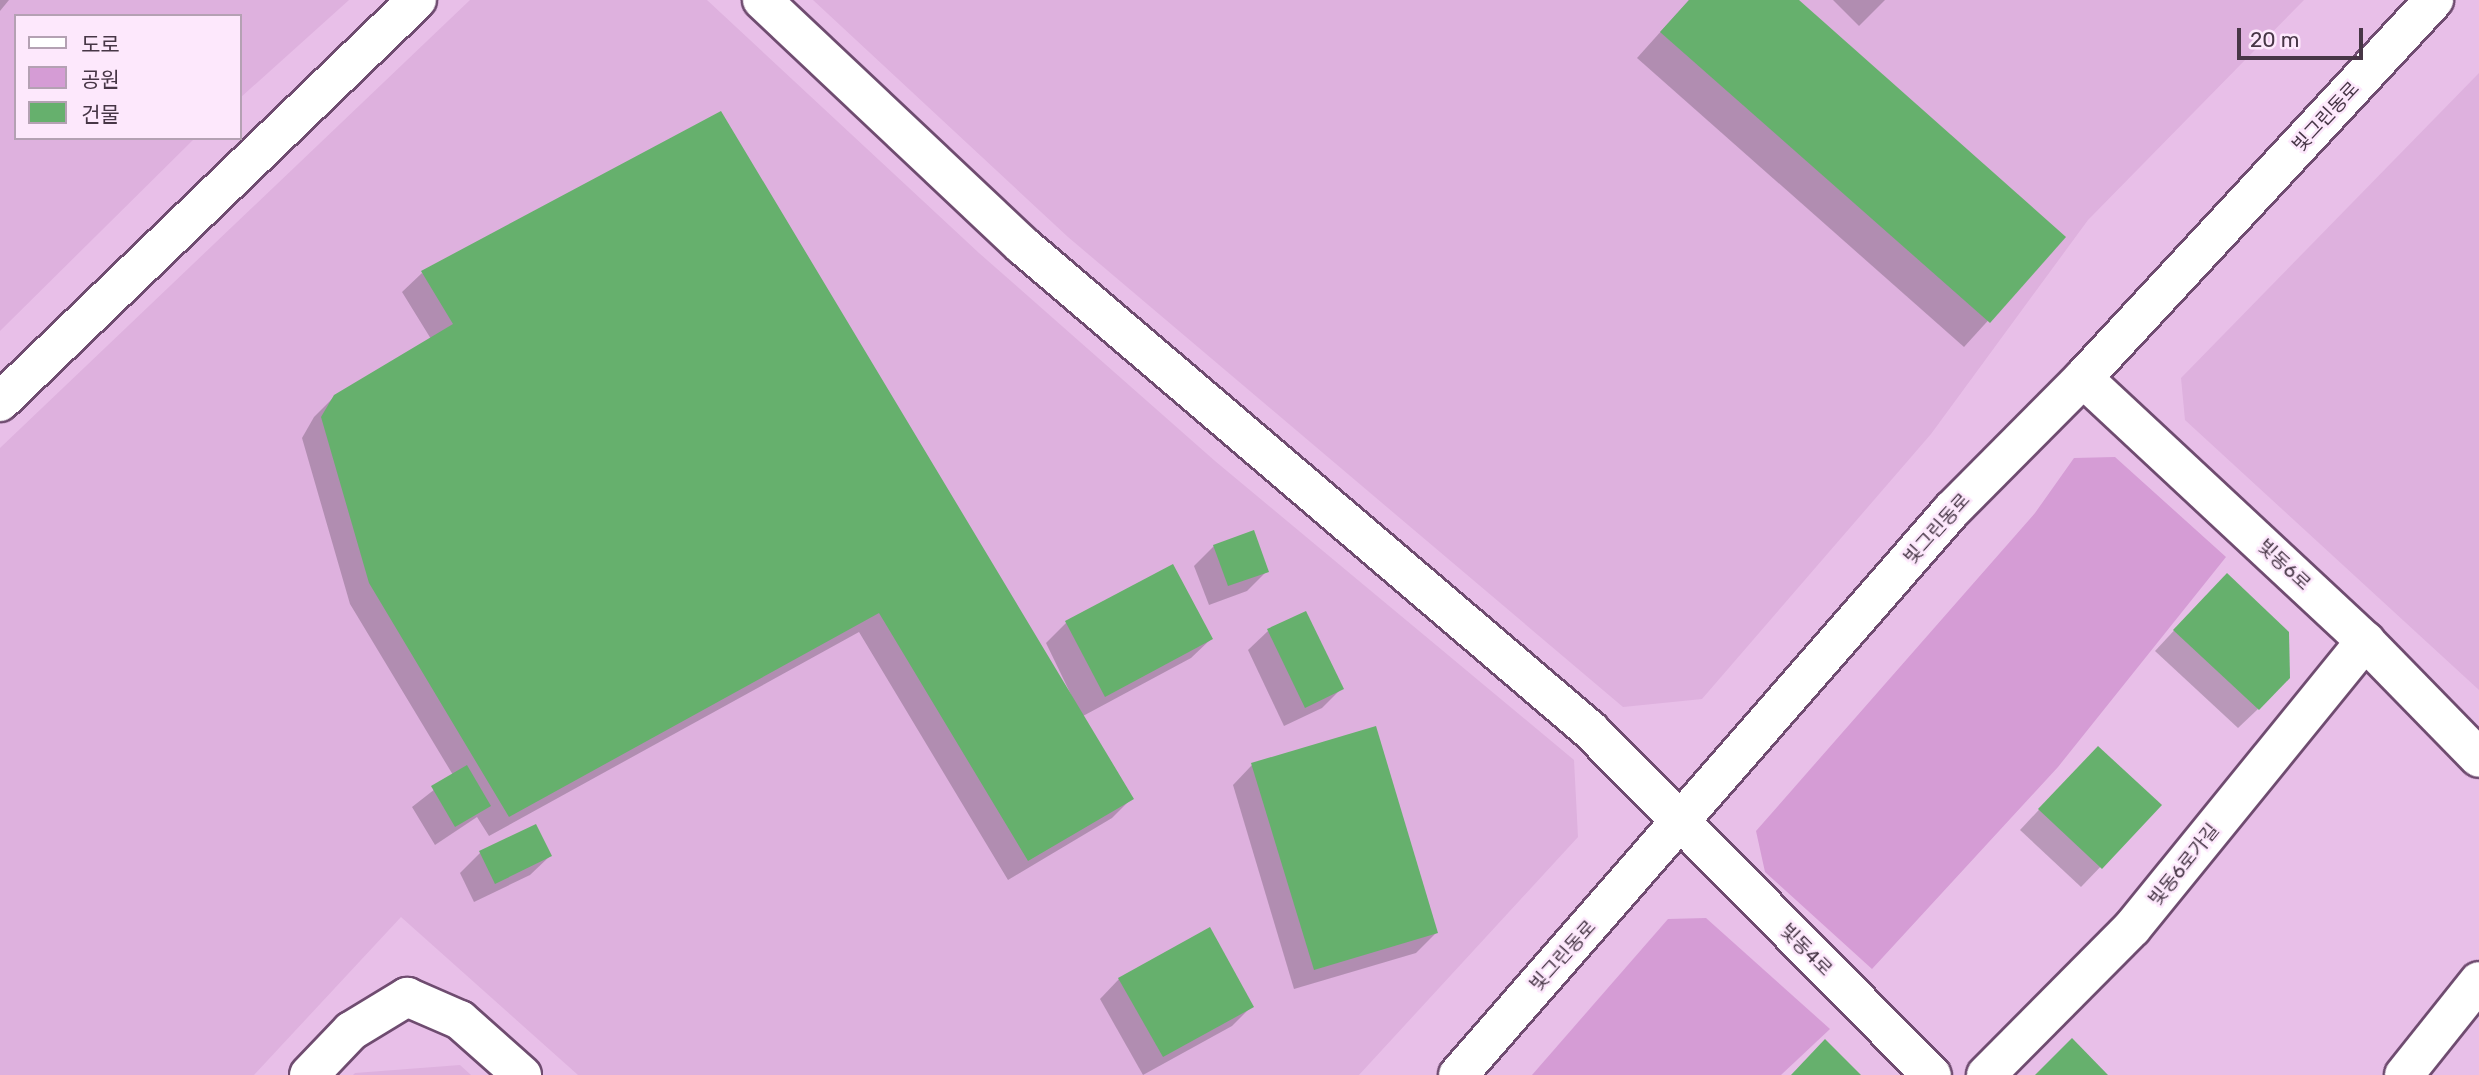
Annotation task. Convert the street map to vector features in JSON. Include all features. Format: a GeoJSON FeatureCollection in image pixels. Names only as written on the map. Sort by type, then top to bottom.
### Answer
{"type":"FeatureCollection","features":[{"type":"Feature","properties":{"kind":"street"},"geometry":{"type":"LineString","coordinates":[[0,402],[418,0]]}},
{"type":"Feature","properties":{"kind":"street","name":"빛동4로"},"geometry":{"type":"LineString","coordinates":[[762,0],[1022,245],[1590,730],[1679,825],[1932,1075]]}},
{"type":"Feature","properties":{"kind":"street","name":"빛그린동로"},"geometry":{"type":"LineString","coordinates":[[1458,1075],[1952,510],[2083,378],[2434,0]]}},
{"type":"Feature","properties":{"kind":"street","name":"빛동6로"},"geometry":{"type":"LineString","coordinates":[[2083,378],[2365,641],[2479,758]]}},
{"type":"Feature","properties":{"kind":"street","name":"빛동6로가길"},"geometry":{"type":"LineString","coordinates":[[1986,1075],[2132,928],[2365,641]]}},
{"type":"Feature","properties":{"kind":"street"},"geometry":{"type":"LineString","coordinates":[[2404,1075],[2479,981]]}},
{"type":"Feature","properties":{"kind":"street"},"geometry":{"type":"LineString","coordinates":[[309,1075],[351,1031],[407,997],[460,1020],[522,1075]]}},
{"type":"Feature","properties":{"kind":"shaded area"},"geometry":{"type":"Polygon","coordinates":[[[0,0],[349,0],[242,96],[242,14],[14,14],[14,140],[193,140],[0,331],[0,0]]]}},
{"type":"Feature","properties":{"kind":"shaded area"},"geometry":{"type":"Polygon","coordinates":[[[470,0],[707,0],[979,253],[1215,461],[1574,760],[1578,837],[1359,1075],[578,1075],[401,917],[254,1075],[0,1075],[0,448],[470,0]]]}},
{"type":"Feature","properties":{"kind":"shaded area"},"geometry":{"type":"Polygon","coordinates":[[[813,0],[2304,0],[2088,220],[1931,434],[1702,699],[1623,707],[1068,237],[813,0]]]}},
{"type":"Feature","properties":{"kind":"shaded area"},"geometry":{"type":"Polygon","coordinates":[[[2479,73],[2479,690],[2185,420],[2181,378],[2479,73]]]}},
{"type":"Feature","properties":{"kind":"shaded area"},"geometry":{"type":"Polygon","coordinates":[[[460,1065],[471,1075],[353,1075],[355,1073],[460,1065]]]}},
{"type":"Feature","properties":{"kind":"green space"},"geometry":{"type":"Polygon","coordinates":[[[2115,457],[2226,557],[2058,767],[1872,969],[1765,872],[1756,831],[2035,513],[2074,458],[2115,457]]]}},
{"type":"Feature","properties":{"kind":"green space"},"geometry":{"type":"Polygon","coordinates":[[[1706,918],[1830,1029],[1781,1075],[1532,1075],[1668,919],[1706,918]]]}},
{"type":"Feature","properties":{"kind":"building"},"geometry":{"type":"Polygon","coordinates":[[[1689,0],[1799,0],[2066,237],[1990,323],[1660,32],[1689,0]]]}},
{"type":"Feature","properties":{"kind":"building"},"geometry":{"type":"Polygon","coordinates":[[[721,111],[1134,799],[1028,861],[879,613],[509,817],[369,583],[321,417],[334,395],[453,324],[421,271],[721,111]]]}},
{"type":"Feature","properties":{"kind":"building"},"geometry":{"type":"Polygon","coordinates":[[[1254,530],[1269,572],[1228,586],[1213,545],[1254,530]]]}},
{"type":"Feature","properties":{"kind":"building"},"geometry":{"type":"Polygon","coordinates":[[[1173,564],[1213,639],[1105,697],[1065,621],[1173,564]]]}},
{"type":"Feature","properties":{"kind":"building"},"geometry":{"type":"Polygon","coordinates":[[[2227,573],[2289,632],[2290,678],[2259,710],[2173,630],[2227,573]]]}},
{"type":"Feature","properties":{"kind":"building"},"geometry":{"type":"Polygon","coordinates":[[[1306,611],[1344,689],[1305,708],[1267,629],[1306,611]]]}},
{"type":"Feature","properties":{"kind":"building"},"geometry":{"type":"Polygon","coordinates":[[[1376,726],[1438,933],[1314,970],[1251,763],[1376,726]]]}},
{"type":"Feature","properties":{"kind":"building"},"geometry":{"type":"Polygon","coordinates":[[[2098,746],[2162,805],[2102,869],[2038,809],[2098,746]]]}},
{"type":"Feature","properties":{"kind":"building"},"geometry":{"type":"Polygon","coordinates":[[[467,765],[491,806],[455,827],[431,786],[467,765]]]}},
{"type":"Feature","properties":{"kind":"building"},"geometry":{"type":"Polygon","coordinates":[[[536,824],[552,856],[495,884],[479,851],[536,824]]]}},
{"type":"Feature","properties":{"kind":"building"},"geometry":{"type":"Polygon","coordinates":[[[1210,927],[1254,1007],[1163,1057],[1118,978],[1210,927]]]}},
{"type":"Feature","properties":{"kind":"building"},"geometry":{"type":"Polygon","coordinates":[[[2072,1038],[2108,1075],[2035,1075],[2072,1038]]]}},
{"type":"Feature","properties":{"kind":"building"},"geometry":{"type":"Polygon","coordinates":[[[1825,1039],[1861,1075],[1791,1075],[1825,1039]]]}}]}
